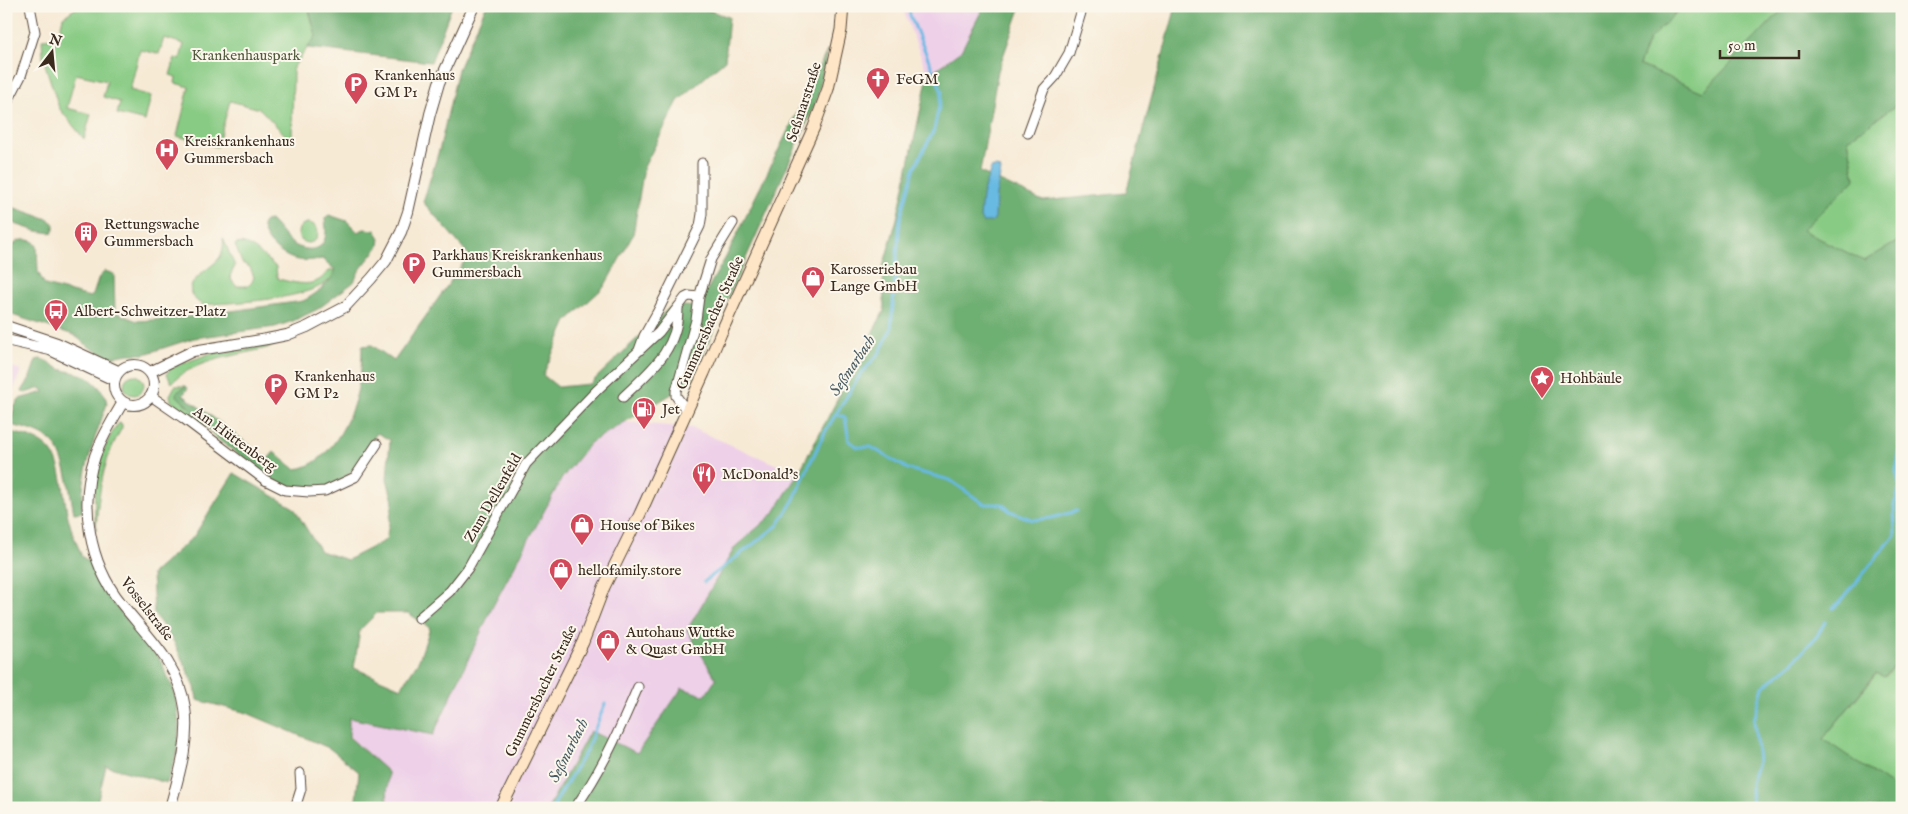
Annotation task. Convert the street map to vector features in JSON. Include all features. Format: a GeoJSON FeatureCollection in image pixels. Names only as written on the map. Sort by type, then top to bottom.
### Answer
{"type":"FeatureCollection","features":[{"type":"Feature","properties":{"kind":"main road","name":"Seßmarstraße"},"geometry":{"type":"LineString","coordinates":[[793,177],[828,89],[841,30],[844,6]]}},
{"type":"Feature","properties":{"kind":"main road","name":"Gummersbacher Straße"},"geometry":{"type":"LineString","coordinates":[[501,808],[582,642],[604,587],[640,514],[793,177]]}},
{"type":"Feature","properties":{"kind":"street"},"geometry":{"type":"LineString","coordinates":[[6,105],[21,76],[36,32],[30,6]]}},
{"type":"Feature","properties":{"kind":"street"},"geometry":{"type":"LineString","coordinates":[[150,372],[193,351],[277,337],[307,327],[346,307],[371,279],[386,261],[401,232],[408,212],[430,114],[439,83],[474,6]]}},
{"type":"Feature","properties":{"kind":"street"},"geometry":{"type":"LineString","coordinates":[[1028,133],[1044,89],[1055,76],[1069,53],[1083,6]]}},
{"type":"Feature","properties":{"kind":"street","name":"Zum Dellenfeld"},"geometry":{"type":"LineString","coordinates":[[638,353],[644,336],[658,312],[700,226],[702,214],[702,163]]}},
{"type":"Feature","properties":{"kind":"street"},"geometry":{"type":"LineString","coordinates":[[687,411],[676,396],[676,390],[696,320],[699,297],[711,259],[732,223]]}},
{"type":"Feature","properties":{"kind":"street","name":"Zum Dellenfeld"},"geometry":{"type":"LineString","coordinates":[[419,618],[450,591],[468,568],[526,464],[596,391],[659,332],[689,296],[699,297]]}},
{"type":"Feature","properties":{"kind":"street"},"geometry":{"type":"LineString","coordinates":[[623,397],[670,347],[678,321],[678,308]]}},
{"type":"Feature","properties":{"kind":"street"},"geometry":{"type":"LineString","coordinates":[[6,326],[57,343],[116,376]]}},
{"type":"Feature","properties":{"kind":"street"},"geometry":{"type":"LineString","coordinates":[[6,340],[50,350],[116,376]]}},
{"type":"Feature","properties":{"kind":"street"},"geometry":{"type":"LineString","coordinates":[[136,364],[150,372],[154,384],[150,396],[138,405],[130,405],[123,402],[115,392],[116,376],[126,366],[136,364]]}},
{"type":"Feature","properties":{"kind":"street","name":"Am Hüttenberg"},"geometry":{"type":"LineString","coordinates":[[150,396],[183,418],[265,480],[285,490],[324,491],[355,477],[377,444]]}},
{"type":"Feature","properties":{"kind":"street","name":"Vosselstraße"},"geometry":{"type":"LineString","coordinates":[[123,402],[96,456],[88,492],[90,528],[96,556],[107,582],[120,602],[161,651],[180,687],[185,706],[186,743],[170,808]]}},
{"type":"Feature","properties":{"kind":"street"},"geometry":{"type":"LineString","coordinates":[[575,808],[592,784],[612,747],[638,687]]}},
{"type":"Feature","properties":{"kind":"street"},"geometry":{"type":"LineString","coordinates":[[295,808],[301,789],[300,773]]}},
{"type":"Feature","properties":{"kind":"shaded area"},"geometry":{"type":"Polygon","coordinates":[[[904,6],[984,6],[961,51],[928,75],[905,15],[904,6]]]}},
{"type":"Feature","properties":{"kind":"shaded area"},"geometry":{"type":"Polygon","coordinates":[[[6,365],[21,370],[6,410],[6,365]]]}},
{"type":"Feature","properties":{"kind":"shaded area"},"geometry":{"type":"Polygon","coordinates":[[[624,422],[692,428],[798,474],[773,514],[735,547],[687,630],[716,678],[705,696],[682,688],[637,753],[590,732],[548,808],[387,808],[388,772],[349,736],[349,718],[433,735],[493,606],[562,478],[590,443],[624,422]]]}},
{"type":"Feature","properties":{"kind":"green space","name":"Krankenhauspark"},"geometry":{"type":"Polygon","coordinates":[[[79,6],[308,6],[316,36],[293,68],[292,142],[260,109],[230,101],[217,147],[177,136],[189,87],[175,83],[176,77],[170,75],[175,58],[180,59],[184,44],[164,38],[159,54],[140,50],[130,90],[151,96],[145,121],[117,114],[120,102],[103,97],[107,81],[76,74],[67,108],[91,114],[84,139],[59,108],[43,58],[42,39],[58,38],[63,17],[79,6]]]}},
{"type":"Feature","properties":{"kind":"green space"},"geometry":{"type":"Polygon","coordinates":[[[308,6],[452,6],[431,62],[308,48],[316,36],[308,6]]]}},
{"type":"Feature","properties":{"kind":"green space"},"geometry":{"type":"Polygon","coordinates":[[[486,6],[697,6],[729,17],[725,60],[678,101],[644,167],[633,235],[604,287],[567,321],[543,375],[558,387],[590,384],[672,305],[697,307],[726,257],[828,49],[817,100],[690,383],[590,443],[562,478],[493,606],[433,735],[349,718],[349,737],[388,772],[387,808],[355,808],[359,772],[329,748],[247,713],[197,700],[195,687],[174,642],[154,614],[152,574],[194,536],[234,473],[294,508],[320,551],[347,560],[386,540],[393,501],[387,479],[390,440],[377,433],[350,473],[328,486],[308,488],[287,485],[262,474],[221,442],[208,428],[206,423],[176,393],[186,386],[188,388],[183,395],[268,459],[274,452],[295,469],[307,466],[328,450],[337,439],[355,400],[361,373],[362,346],[372,345],[394,361],[469,255],[423,202],[440,147],[458,69],[486,6]],[[377,613],[360,630],[354,668],[401,688],[419,660],[430,628],[408,613],[377,613]]]}},
{"type":"Feature","properties":{"kind":"green space"},"geometry":{"type":"Polygon","coordinates":[[[984,6],[1021,6],[998,71],[980,172],[1043,201],[1126,193],[1176,6],[1683,6],[1649,40],[1639,65],[1703,92],[1786,6],[1891,6],[1902,37],[1902,89],[1895,106],[1848,139],[1855,179],[1802,230],[1864,261],[1902,239],[1902,658],[1884,677],[1876,673],[1823,739],[1892,786],[1902,790],[1902,808],[548,808],[590,731],[637,753],[682,688],[705,696],[716,679],[687,630],[735,547],[773,514],[798,474],[884,311],[883,267],[897,219],[928,75],[961,51],[984,6]]]}},
{"type":"Feature","properties":{"kind":"green space"},"geometry":{"type":"Polygon","coordinates":[[[1683,6],[1786,6],[1703,92],[1639,65],[1649,40],[1683,6]]]}},
{"type":"Feature","properties":{"kind":"green space"},"geometry":{"type":"Polygon","coordinates":[[[1902,89],[1902,239],[1864,261],[1802,230],[1855,179],[1848,139],[1895,106],[1902,89]]]}},
{"type":"Feature","properties":{"kind":"green space"},"geometry":{"type":"Polygon","coordinates":[[[6,205],[48,219],[54,224],[52,233],[36,231],[6,221],[6,205]]]}},
{"type":"Feature","properties":{"kind":"green space"},"geometry":{"type":"Polygon","coordinates":[[[329,215],[347,221],[358,232],[364,229],[375,230],[380,238],[379,246],[359,271],[354,282],[318,309],[275,327],[194,338],[145,354],[110,357],[92,349],[74,335],[6,313],[6,275],[9,254],[18,241],[24,240],[33,241],[37,246],[38,272],[45,285],[90,297],[93,295],[99,277],[105,271],[114,274],[115,312],[137,321],[180,318],[303,301],[327,284],[335,270],[323,259],[299,260],[281,253],[271,244],[265,234],[263,223],[270,220],[286,239],[293,244],[298,247],[314,249],[323,243],[326,233],[325,218],[329,215]]]}},
{"type":"Feature","properties":{"kind":"green space"},"geometry":{"type":"Polygon","coordinates":[[[308,223],[315,226],[318,233],[315,240],[308,243],[301,240],[298,233],[301,226],[308,223]]]}},
{"type":"Feature","properties":{"kind":"green space"},"geometry":{"type":"Polygon","coordinates":[[[223,238],[235,266],[230,276],[236,286],[248,286],[254,277],[250,267],[242,263],[235,245],[240,243],[245,244],[262,255],[276,267],[279,279],[310,283],[335,270],[329,280],[316,288],[298,294],[255,301],[203,305],[194,298],[191,291],[192,285],[220,257],[223,248],[223,238]]]}},
{"type":"Feature","properties":{"kind":"green space"},"geometry":{"type":"Polygon","coordinates":[[[279,343],[268,348],[218,359],[197,366],[179,376],[172,383],[167,374],[170,368],[209,354],[279,343]]]}},
{"type":"Feature","properties":{"kind":"green space"},"geometry":{"type":"Polygon","coordinates":[[[40,359],[60,369],[87,377],[99,387],[106,400],[107,404],[86,470],[82,512],[74,513],[64,463],[55,446],[41,434],[10,425],[14,408],[19,399],[44,392],[41,388],[25,393],[22,391],[29,380],[36,360],[40,359]]]}},
{"type":"Feature","properties":{"kind":"green space"},"geometry":{"type":"Polygon","coordinates":[[[134,375],[141,378],[144,385],[141,392],[134,395],[127,392],[124,385],[127,378],[134,375]]]}},
{"type":"Feature","properties":{"kind":"green space"},"geometry":{"type":"Polygon","coordinates":[[[175,386],[186,386],[176,393],[177,396],[206,423],[208,429],[171,401],[170,395],[175,386]]]}},
{"type":"Feature","properties":{"kind":"green space"},"geometry":{"type":"Polygon","coordinates":[[[119,423],[122,424],[122,428],[110,452],[103,477],[98,503],[96,530],[95,488],[97,474],[105,447],[119,423]]]}},
{"type":"Feature","properties":{"kind":"green space"},"geometry":{"type":"Polygon","coordinates":[[[11,432],[41,442],[54,456],[61,476],[69,522],[82,557],[91,562],[110,599],[160,660],[173,688],[177,704],[179,727],[177,752],[167,783],[106,766],[96,808],[6,808],[6,678],[8,674],[6,668],[6,434],[11,432]]]}},
{"type":"Feature","properties":{"kind":"green space"},"geometry":{"type":"Polygon","coordinates":[[[1902,658],[1902,790],[1892,786],[1823,739],[1877,673],[1885,677],[1902,658]]]}},
{"type":"Feature","properties":{"kind":"water"},"geometry":{"type":"Polygon","coordinates":[[[991,168],[1000,168],[1001,171],[996,195],[995,218],[992,222],[983,222],[980,218],[982,195],[991,168]]]}},
{"type":"Feature","properties":{"kind":"waterway","name":"Seßmarbach"},"geometry":{"type":"LineString","coordinates":[[704,582],[778,525],[794,499],[825,432],[860,375],[880,352],[891,329],[900,219],[914,169],[934,130],[942,92],[910,15],[909,6]]}},
{"type":"Feature","properties":{"kind":"waterway"},"geometry":{"type":"LineString","coordinates":[[836,414],[845,417],[849,441],[858,447],[871,447],[908,469],[950,480],[984,504],[1002,504],[1010,511],[1033,520],[1051,518],[1077,511]]}},
{"type":"Feature","properties":{"kind":"waterway"},"geometry":{"type":"LineString","coordinates":[[1833,608],[1841,601],[1895,535],[1894,505],[1900,488],[1896,471],[1902,429]]}},
{"type":"Feature","properties":{"kind":"waterway"},"geometry":{"type":"LineString","coordinates":[[1752,808],[1751,783],[1758,762],[1754,720],[1763,687],[1791,664],[1817,636],[1825,622]]}},
{"type":"Feature","properties":{"kind":"waterway","name":"Seßmarbach"},"geometry":{"type":"LineString","coordinates":[[552,808],[586,751],[605,704]]}},
{"type":"Feature","properties":{"kind":"place","name":"FeGM"},"geometry":{"type":"Point","coordinates":[878,100]}},
{"type":"Feature","properties":{"kind":"place","name":"Krankenhaus GM P1"},"geometry":{"type":"Point","coordinates":[356,105]}},
{"type":"Feature","properties":{"kind":"place","name":"Kreiskrankenhaus Gummersbach"},"geometry":{"type":"Point","coordinates":[167,171]}},
{"type":"Feature","properties":{"kind":"place","name":"Rettungswache Gummersbach"},"geometry":{"type":"Point","coordinates":[86,254]}},
{"type":"Feature","properties":{"kind":"place","name":"Parkhaus Kreiskrankenhaus Gummersbach"},"geometry":{"type":"Point","coordinates":[414,285]}},
{"type":"Feature","properties":{"kind":"place","name":"Karosseriebau Lange GmbH"},"geometry":{"type":"Point","coordinates":[813,299]}},
{"type":"Feature","properties":{"kind":"place","name":"Albert-Schweitzer-Platz"},"geometry":{"type":"Point","coordinates":[56,332]}},
{"type":"Feature","properties":{"kind":"place","name":"Hohbäule"},"geometry":{"type":"Point","coordinates":[1542,399]}},
{"type":"Feature","properties":{"kind":"place","name":"Krankenhaus GM P2"},"geometry":{"type":"Point","coordinates":[276,406]}},
{"type":"Feature","properties":{"kind":"place","name":"Jet"},"geometry":{"type":"Point","coordinates":[644,430]}},
{"type":"Feature","properties":{"kind":"place","name":"McDonald's"},"geometry":{"type":"Point","coordinates":[704,495]}},
{"type":"Feature","properties":{"kind":"place","name":"House of Bikes"},"geometry":{"type":"Point","coordinates":[582,546]}},
{"type":"Feature","properties":{"kind":"place","name":"hellofamily.store"},"geometry":{"type":"Point","coordinates":[561,591]}},
{"type":"Feature","properties":{"kind":"place","name":"Autohaus Wuttke & Quast GmbH"},"geometry":{"type":"Point","coordinates":[608,662]}}]}
